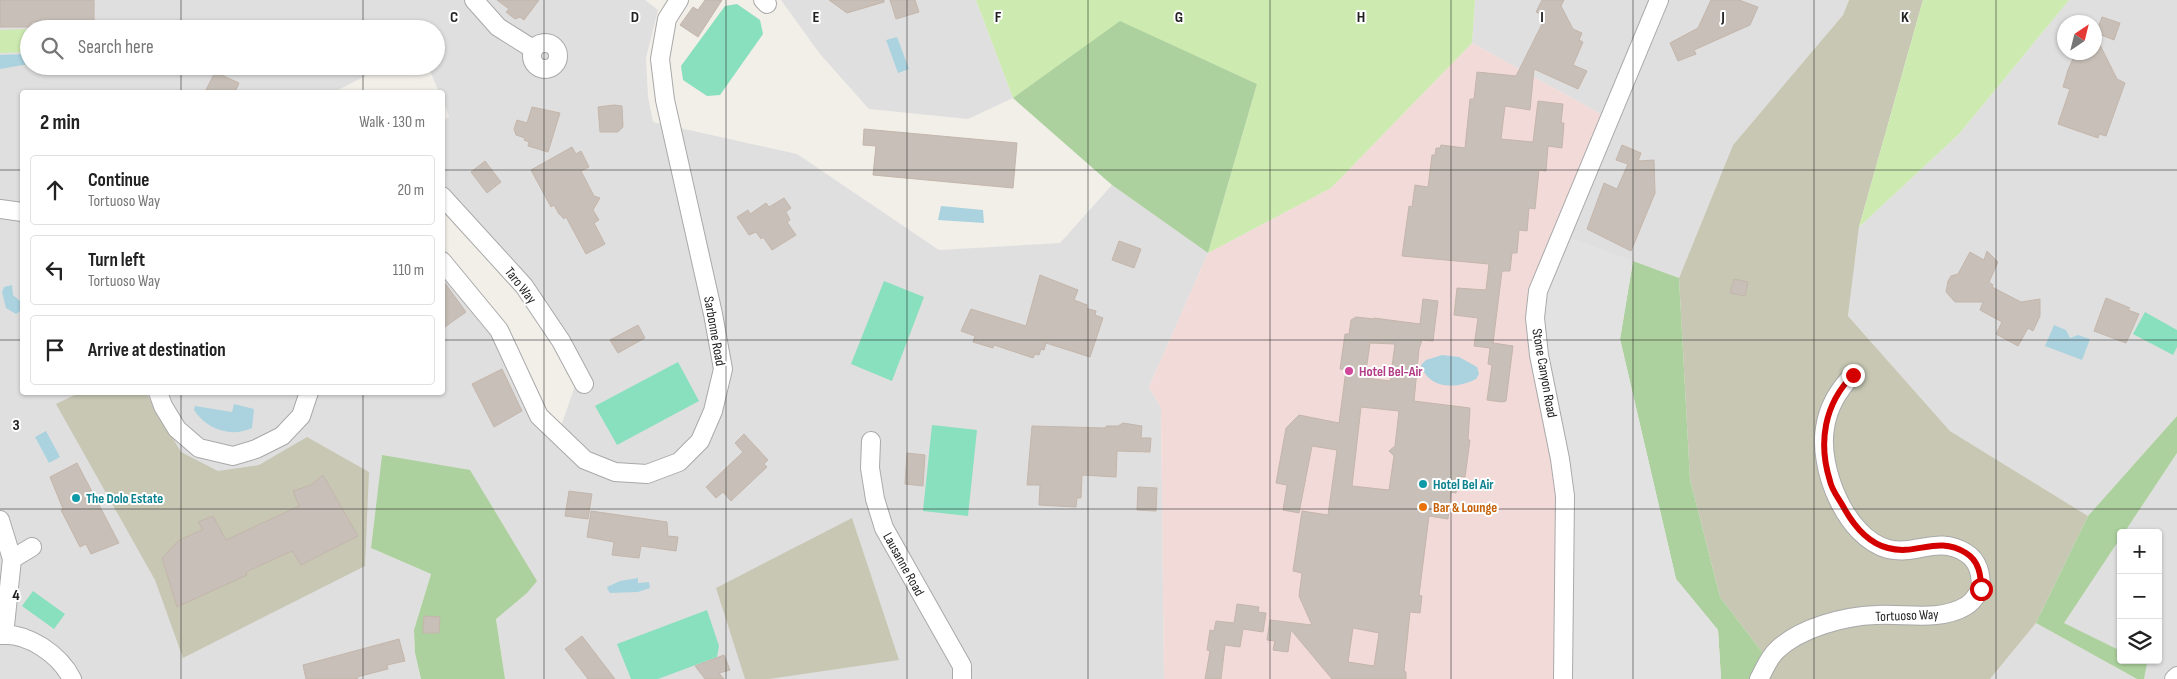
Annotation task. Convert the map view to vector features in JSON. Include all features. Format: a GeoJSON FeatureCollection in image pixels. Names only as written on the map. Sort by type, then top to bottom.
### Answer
{"type":"FeatureCollection","features":[{"type":"Feature","properties":{"kind":"street"},"geometry":{"type":"LineString","coordinates":[[474,0],[498,26],[533,49]]}},
{"type":"Feature","properties":{"kind":"street","name":"Sarbonne Road"},"geometry":{"type":"LineString","coordinates":[[445,265],[499,330],[539,416],[585,460],[615,472],[648,474],[679,462],[700,441],[713,411],[723,370],[713,314],[666,100],[660,59],[667,20],[679,0]]}},
{"type":"Feature","properties":{"kind":"street","name":"Stone Canyon Road"},"geometry":{"type":"LineString","coordinates":[[1563,679],[1565,496],[1560,460],[1539,354],[1536,318],[1538,291],[1659,0]]}},
{"type":"Feature","properties":{"kind":"street","name":"Taro Way"},"geometry":{"type":"LineString","coordinates":[[445,199],[524,286],[561,341],[584,384]]}},
{"type":"Feature","properties":{"kind":"street"},"geometry":{"type":"LineString","coordinates":[[0,209],[20,212]]}},
{"type":"Feature","properties":{"kind":"street","name":"Tortuoso Way"},"geometry":{"type":"LineString","coordinates":[[1759,679],[1775,651],[1797,634],[1822,625],[1874,615],[1927,616],[1950,613],[1968,605],[1981,589],[1981,572],[1968,554],[1951,545],[1932,544],[1909,551],[1887,548],[1868,538],[1852,522],[1830,482],[1825,454],[1824,430],[1830,408],[1840,388],[1853,375]]}},
{"type":"Feature","properties":{"kind":"street"},"geometry":{"type":"LineString","coordinates":[[159,395],[163,406],[177,429],[199,448],[233,456],[256,449],[282,436],[301,416],[308,395]]}},
{"type":"Feature","properties":{"kind":"street","name":"Lausanne Road"},"geometry":{"type":"LineString","coordinates":[[871,441],[870,468],[875,499],[884,528],[962,666],[962,679]]}},
{"type":"Feature","properties":{"kind":"street"},"geometry":{"type":"LineString","coordinates":[[0,520],[12,559],[2,635],[21,638],[43,648],[58,659],[72,679]]}},
{"type":"Feature","properties":{"kind":"street"},"geometry":{"type":"LineString","coordinates":[[12,559],[32,547]]}},
{"type":"Feature","properties":{"kind":"street"},"geometry":{"type":"LineString","coordinates":[[2174,679],[2177,676]]}},
{"type":"Feature","properties":{"kind":"shaded area"},"geometry":{"type":"Polygon","coordinates":[[[0,0],[645,0],[658,10],[646,58],[648,97],[653,122],[797,154],[939,250],[1060,243],[1112,185],[1208,253],[1149,387],[1161,408],[1164,679],[505,679],[496,618],[527,593],[382,456],[371,548],[431,574],[414,630],[415,653],[421,679],[0,679],[0,0]]]}},
{"type":"Feature","properties":{"kind":"shaded area"},"geometry":{"type":"Polygon","coordinates":[[[781,0],[976,0],[1013,98],[968,119],[869,109],[820,54],[781,0]]]}},
{"type":"Feature","properties":{"kind":"shaded area"},"geometry":{"type":"Polygon","coordinates":[[[1475,0],[1849,0],[1843,15],[1733,145],[1679,278],[1561,235],[1610,119],[1472,43],[1475,0]]]}},
{"type":"Feature","properties":{"kind":"shaded area"},"geometry":{"type":"Polygon","coordinates":[[[1849,0],[1923,0],[1859,227],[1848,316],[1950,431],[2088,516],[2036,623],[1990,679],[1759,679],[1769,661],[1720,597],[1690,479],[1679,278],[1733,145],[1843,15],[1849,0]]]}},
{"type":"Feature","properties":{"kind":"shaded area"},"geometry":{"type":"Polygon","coordinates":[[[2069,0],[2177,0],[2177,416],[2088,516],[1950,431],[1848,316],[1859,227],[1959,134],[2069,0]]]}},
{"type":"Feature","properties":{"kind":"shaded area","name":"Hotel Bel-Air"},"geometry":{"type":"Polygon","coordinates":[[[1472,43],[1610,119],[1538,291],[1560,459],[1563,679],[1164,679],[1161,408],[1149,387],[1208,253],[1331,188],[1472,43]]]}},
{"type":"Feature","properties":{"kind":"shaded area"},"geometry":{"type":"Polygon","coordinates":[[[1561,235],[1633,261],[1620,339],[1676,579],[1718,630],[1721,679],[1563,679],[1565,496],[1535,318],[1561,235]]]}},
{"type":"Feature","properties":{"kind":"shaded area"},"geometry":{"type":"Polygon","coordinates":[[[75,395],[147,395],[181,452],[218,471],[259,465],[307,437],[369,472],[365,566],[183,658],[155,580],[56,404],[75,395]]]}},
{"type":"Feature","properties":{"kind":"shaded area"},"geometry":{"type":"Polygon","coordinates":[[[2177,453],[2177,679],[2144,679],[2147,664],[2162,664],[2162,529],[2127,529],[2177,453]]]}},
{"type":"Feature","properties":{"kind":"shaded area"},"geometry":{"type":"Polygon","coordinates":[[[852,518],[899,660],[769,679],[745,679],[716,588],[852,518]]]}},
{"type":"Feature","properties":{"kind":"shaded area"},"geometry":{"type":"Polygon","coordinates":[[[2117,543],[2117,649],[2063,623],[2117,543]]]}},
{"type":"Feature","properties":{"kind":"shaded area"},"geometry":{"type":"Polygon","coordinates":[[[2036,623],[2137,679],[1990,679],[2036,623]]]}},
{"type":"Feature","properties":{"kind":"green space"},"geometry":{"type":"Polygon","coordinates":[[[976,0],[1475,0],[1472,43],[1331,188],[1208,253],[1257,84],[1120,22],[1013,98],[976,0]]]}},
{"type":"Feature","properties":{"kind":"green space"},"geometry":{"type":"Polygon","coordinates":[[[1923,0],[2069,0],[1959,134],[1859,227],[1923,0]]]}},
{"type":"Feature","properties":{"kind":"green space"},"geometry":{"type":"Polygon","coordinates":[[[737,4],[760,20],[763,34],[720,95],[707,96],[683,80],[681,66],[725,6],[737,4]]]}},
{"type":"Feature","properties":{"kind":"green space"},"geometry":{"type":"Polygon","coordinates":[[[1120,21],[1257,84],[1208,253],[1112,185],[1013,98],[1120,21]]]}},
{"type":"Feature","properties":{"kind":"green space"},"geometry":{"type":"Polygon","coordinates":[[[20,29],[20,52],[0,53],[0,30],[20,29]]]}},
{"type":"Feature","properties":{"kind":"green space"},"geometry":{"type":"Polygon","coordinates":[[[1633,261],[1679,278],[1690,479],[1720,597],[1769,661],[1759,679],[1721,679],[1718,630],[1676,579],[1620,339],[1633,261]]]}},
{"type":"Feature","properties":{"kind":"green space"},"geometry":{"type":"Polygon","coordinates":[[[884,281],[924,297],[892,381],[851,364],[884,281]]]}},
{"type":"Feature","properties":{"kind":"green space"},"geometry":{"type":"Polygon","coordinates":[[[2145,312],[2177,330],[2177,347],[2173,355],[2133,334],[2145,312]]]}},
{"type":"Feature","properties":{"kind":"green space"},"geometry":{"type":"Polygon","coordinates":[[[678,362],[699,401],[617,445],[595,406],[678,362]]]}},
{"type":"Feature","properties":{"kind":"green space"},"geometry":{"type":"Polygon","coordinates":[[[2177,416],[2177,453],[2127,529],[2117,529],[2117,543],[2064,623],[2117,649],[2117,664],[2147,664],[2144,679],[2137,679],[2036,623],[2088,516],[2177,416]]]}},
{"type":"Feature","properties":{"kind":"green space"},"geometry":{"type":"Polygon","coordinates":[[[932,425],[977,430],[968,516],[923,511],[932,425]]]}},
{"type":"Feature","properties":{"kind":"green space"},"geometry":{"type":"Polygon","coordinates":[[[382,455],[470,470],[537,581],[527,593],[496,619],[505,679],[421,679],[415,653],[414,630],[431,574],[371,548],[382,455]]]}},
{"type":"Feature","properties":{"kind":"green space"},"geometry":{"type":"Polygon","coordinates":[[[33,591],[65,614],[54,629],[22,606],[33,591]]]}},
{"type":"Feature","properties":{"kind":"green space"},"geometry":{"type":"Polygon","coordinates":[[[707,610],[719,646],[717,657],[658,679],[631,679],[617,644],[707,610]]]}},
{"type":"Feature","properties":{"kind":"water"},"geometry":{"type":"Polygon","coordinates":[[[897,37],[909,69],[898,73],[886,40],[897,37]]]}},
{"type":"Feature","properties":{"kind":"water"},"geometry":{"type":"Polygon","coordinates":[[[20,54],[20,66],[0,69],[0,55],[20,54]]]}},
{"type":"Feature","properties":{"kind":"water"},"geometry":{"type":"Polygon","coordinates":[[[941,206],[983,210],[984,223],[938,220],[941,206]]]}},
{"type":"Feature","properties":{"kind":"water"},"geometry":{"type":"Polygon","coordinates":[[[12,285],[13,295],[20,301],[20,311],[16,314],[6,308],[2,292],[4,287],[12,285]]]}},
{"type":"Feature","properties":{"kind":"water"},"geometry":{"type":"Polygon","coordinates":[[[2054,325],[2066,330],[2070,338],[2078,335],[2090,339],[2082,360],[2045,346],[2054,325]]]}},
{"type":"Feature","properties":{"kind":"water"},"geometry":{"type":"Polygon","coordinates":[[[1442,355],[1459,357],[1477,367],[1479,374],[1476,379],[1461,385],[1452,386],[1437,383],[1430,379],[1421,365],[1426,360],[1442,355]]]}},
{"type":"Feature","properties":{"kind":"water"},"geometry":{"type":"Polygon","coordinates":[[[234,404],[254,409],[252,428],[236,432],[220,430],[205,422],[194,410],[195,406],[232,412],[234,404]]]}},
{"type":"Feature","properties":{"kind":"water"},"geometry":{"type":"Polygon","coordinates":[[[46,431],[60,457],[49,463],[35,437],[46,431]]]}},
{"type":"Feature","properties":{"kind":"water"},"geometry":{"type":"Polygon","coordinates":[[[638,578],[638,583],[649,582],[650,588],[638,592],[610,593],[608,590],[607,587],[620,581],[638,578]]]}},
{"type":"Feature","properties":{"kind":"building"},"geometry":{"type":"Polygon","coordinates":[[[0,0],[94,0],[94,20],[20,20],[20,27],[0,27],[0,0]]]}},
{"type":"Feature","properties":{"kind":"building"},"geometry":{"type":"Polygon","coordinates":[[[497,0],[539,0],[524,20],[520,17],[515,19],[506,12],[509,9],[497,0]]]}},
{"type":"Feature","properties":{"kind":"building"},"geometry":{"type":"Polygon","coordinates":[[[705,0],[722,0],[698,37],[680,25],[693,7],[698,10],[705,0]]]}},
{"type":"Feature","properties":{"kind":"building"},"geometry":{"type":"Polygon","coordinates":[[[829,0],[884,0],[884,2],[847,13],[829,0]]]}},
{"type":"Feature","properties":{"kind":"building"},"geometry":{"type":"Polygon","coordinates":[[[890,0],[915,0],[919,12],[896,19],[890,0]]]}},
{"type":"Feature","properties":{"kind":"building"},"geometry":{"type":"Polygon","coordinates":[[[1542,0],[1564,0],[1561,6],[1573,29],[1582,33],[1579,40],[1583,42],[1573,65],[1587,71],[1578,89],[1534,69],[1530,110],[1505,106],[1501,139],[1533,142],[1538,101],[1563,104],[1561,123],[1564,123],[1562,148],[1548,146],[1546,171],[1539,170],[1535,209],[1529,208],[1527,231],[1519,230],[1517,253],[1512,253],[1510,271],[1502,271],[1493,343],[1513,346],[1506,401],[1502,402],[1487,400],[1492,365],[1488,364],[1490,348],[1474,346],[1478,318],[1454,315],[1457,288],[1486,290],[1489,264],[1402,256],[1409,206],[1412,207],[1415,185],[1428,187],[1432,155],[1435,155],[1436,148],[1440,148],[1441,145],[1465,148],[1470,99],[1474,99],[1477,72],[1516,76],[1545,16],[1536,12],[1542,0]]]}},
{"type":"Feature","properties":{"kind":"building"},"geometry":{"type":"Polygon","coordinates":[[[1711,0],[1739,0],[1758,7],[1750,25],[1694,50],[1696,54],[1678,61],[1670,43],[1698,28],[1711,0]]]}},
{"type":"Feature","properties":{"kind":"building"},"geometry":{"type":"Polygon","coordinates":[[[2102,17],[2120,23],[2114,40],[2102,35],[2102,17]]]}},
{"type":"Feature","properties":{"kind":"building"},"geometry":{"type":"Polygon","coordinates":[[[2102,49],[2117,79],[2125,83],[2106,136],[2099,134],[2098,138],[2058,124],[2070,89],[2063,87],[2072,60],[2102,60],[2102,49]]]}},
{"type":"Feature","properties":{"kind":"building"},"geometry":{"type":"Polygon","coordinates":[[[214,75],[222,75],[239,83],[236,90],[206,90],[214,75]]]}},
{"type":"Feature","properties":{"kind":"building"},"geometry":{"type":"Polygon","coordinates":[[[622,106],[623,127],[618,132],[600,132],[598,107],[622,106]]]}},
{"type":"Feature","properties":{"kind":"building"},"geometry":{"type":"Polygon","coordinates":[[[532,107],[560,113],[548,152],[528,146],[529,142],[524,140],[525,138],[516,135],[514,129],[517,120],[527,123],[532,107]]]}},
{"type":"Feature","properties":{"kind":"building"},"geometry":{"type":"Polygon","coordinates":[[[864,129],[1017,143],[1013,188],[873,175],[876,146],[863,145],[864,129]]]}},
{"type":"Feature","properties":{"kind":"building"},"geometry":{"type":"Polygon","coordinates":[[[1622,145],[1641,153],[1638,161],[1654,160],[1655,193],[1631,251],[1587,229],[1604,183],[1617,189],[1628,164],[1616,160],[1622,145]]]}},
{"type":"Feature","properties":{"kind":"building"},"geometry":{"type":"Polygon","coordinates":[[[572,147],[576,154],[581,151],[589,167],[581,171],[594,196],[600,198],[593,210],[599,220],[594,223],[605,244],[586,254],[566,217],[564,219],[554,205],[551,207],[531,170],[572,147]]]}},
{"type":"Feature","properties":{"kind":"building"},"geometry":{"type":"Polygon","coordinates":[[[485,161],[501,182],[487,193],[471,172],[485,161]]]}},
{"type":"Feature","properties":{"kind":"building"},"geometry":{"type":"Polygon","coordinates":[[[784,198],[791,208],[786,212],[790,220],[787,222],[796,235],[772,250],[763,237],[761,239],[756,232],[749,235],[737,217],[748,210],[750,214],[766,203],[769,207],[784,198]]]}},
{"type":"Feature","properties":{"kind":"building"},"geometry":{"type":"Polygon","coordinates":[[[1119,241],[1141,249],[1134,268],[1112,260],[1119,241]]]}},
{"type":"Feature","properties":{"kind":"building"},"geometry":{"type":"Polygon","coordinates":[[[1987,251],[1998,262],[1989,282],[1993,285],[1992,287],[2021,302],[2040,299],[2040,316],[2033,331],[2028,328],[2018,346],[1996,334],[2002,322],[1980,310],[1983,302],[1955,302],[1946,292],[1951,276],[1958,274],[1970,252],[1984,260],[1987,251]]]}},
{"type":"Feature","properties":{"kind":"building"},"geometry":{"type":"Polygon","coordinates":[[[1040,275],[1078,290],[1074,300],[1087,305],[1086,308],[1096,311],[1095,315],[1103,318],[1090,357],[1046,343],[1044,350],[1041,349],[1039,355],[1035,354],[1033,358],[994,345],[993,348],[973,342],[975,336],[961,331],[971,309],[1026,326],[1040,275]]]}},
{"type":"Feature","properties":{"kind":"building"},"geometry":{"type":"Polygon","coordinates":[[[1734,279],[1748,282],[1745,296],[1730,293],[1734,279]]]}},
{"type":"Feature","properties":{"kind":"building"},"geometry":{"type":"Polygon","coordinates":[[[445,283],[466,312],[445,327],[445,283]]]}},
{"type":"Feature","properties":{"kind":"building"},"geometry":{"type":"Polygon","coordinates":[[[2106,298],[2139,314],[2126,343],[2094,331],[2106,298]]]}},
{"type":"Feature","properties":{"kind":"building","name":"Hotel Bel Air"},"geometry":{"type":"Polygon","coordinates":[[[1423,299],[1438,301],[1433,341],[1422,340],[1419,349],[1414,401],[1470,408],[1468,440],[1470,440],[1465,477],[1458,476],[1456,493],[1451,492],[1448,519],[1429,516],[1419,595],[1422,596],[1420,613],[1410,612],[1404,671],[1406,672],[1406,679],[1332,679],[1291,630],[1288,652],[1273,650],[1275,641],[1267,640],[1270,620],[1312,625],[1299,596],[1302,573],[1293,571],[1302,511],[1328,515],[1337,450],[1312,446],[1299,513],[1283,510],[1287,485],[1276,483],[1286,428],[1299,415],[1339,423],[1346,370],[1340,369],[1345,334],[1349,334],[1351,320],[1356,317],[1374,318],[1420,324],[1423,299]],[[1370,343],[1365,378],[1390,381],[1395,344],[1370,343]],[[1361,407],[1352,486],[1389,490],[1394,456],[1389,451],[1395,446],[1399,411],[1361,407]],[[1353,628],[1348,662],[1374,666],[1379,633],[1353,628]]]}},
{"type":"Feature","properties":{"kind":"building"},"geometry":{"type":"Polygon","coordinates":[[[638,325],[645,338],[618,353],[610,340],[638,325]]]}},
{"type":"Feature","properties":{"kind":"building"},"geometry":{"type":"Polygon","coordinates":[[[502,369],[522,411],[494,427],[472,384],[502,369]]]}},
{"type":"Feature","properties":{"kind":"building"},"geometry":{"type":"Polygon","coordinates":[[[1123,423],[1142,426],[1141,438],[1151,438],[1150,452],[1117,451],[1116,477],[1082,475],[1081,498],[1077,498],[1076,507],[1039,505],[1040,485],[1027,485],[1032,426],[1106,428],[1106,426],[1118,426],[1123,423]]]}},
{"type":"Feature","properties":{"kind":"building"},"geometry":{"type":"Polygon","coordinates":[[[744,434],[768,460],[764,464],[767,467],[731,501],[723,492],[716,498],[706,487],[743,452],[735,443],[744,434]]]}},
{"type":"Feature","properties":{"kind":"building"},"geometry":{"type":"Polygon","coordinates":[[[907,453],[925,455],[923,486],[905,484],[907,453]]]}},
{"type":"Feature","properties":{"kind":"building","name":"The Dolo Estate"},"geometry":{"type":"Polygon","coordinates":[[[77,463],[119,543],[91,554],[86,544],[80,547],[61,510],[63,509],[50,477],[77,463]]]}},
{"type":"Feature","properties":{"kind":"building"},"geometry":{"type":"Polygon","coordinates":[[[323,475],[358,536],[301,565],[292,551],[246,572],[247,575],[177,607],[162,558],[178,541],[203,529],[198,522],[213,516],[226,540],[299,506],[293,491],[311,485],[323,475]]]}},
{"type":"Feature","properties":{"kind":"building"},"geometry":{"type":"Polygon","coordinates":[[[1138,487],[1157,488],[1156,511],[1137,510],[1138,487]]]}},
{"type":"Feature","properties":{"kind":"building"},"geometry":{"type":"Polygon","coordinates":[[[569,491],[592,494],[588,519],[565,516],[569,491]]]}},
{"type":"Feature","properties":{"kind":"building"},"geometry":{"type":"Polygon","coordinates":[[[591,511],[667,522],[668,536],[678,537],[676,551],[641,546],[639,558],[612,555],[614,542],[587,537],[591,511]]]}},
{"type":"Feature","properties":{"kind":"building"},"geometry":{"type":"Polygon","coordinates":[[[1237,604],[1259,607],[1258,612],[1266,613],[1263,632],[1243,629],[1240,647],[1225,645],[1221,679],[1205,679],[1210,651],[1207,650],[1210,630],[1214,631],[1216,621],[1234,623],[1237,604]]]}},
{"type":"Feature","properties":{"kind":"building"},"geometry":{"type":"Polygon","coordinates":[[[424,616],[440,617],[439,633],[423,633],[424,616]]]}},
{"type":"Feature","properties":{"kind":"building"},"geometry":{"type":"Polygon","coordinates":[[[582,636],[615,679],[588,679],[565,649],[582,636]]]}},
{"type":"Feature","properties":{"kind":"building"},"geometry":{"type":"Polygon","coordinates":[[[399,639],[405,661],[387,665],[388,669],[357,677],[358,679],[306,679],[303,665],[399,639]]]}},
{"type":"Feature","properties":{"kind":"building"},"geometry":{"type":"Polygon","coordinates":[[[724,655],[730,670],[719,673],[724,679],[705,679],[695,666],[724,655]]]}},
{"type":"Feature","properties":{"kind":"place","name":"Hotel Bel-Air"},"geometry":{"type":"Point","coordinates":[1349,371]}},
{"type":"Feature","properties":{"kind":"place","name":"Hotel Bel Air"},"geometry":{"type":"Point","coordinates":[1423,484]}},
{"type":"Feature","properties":{"kind":"place","name":"The Dolo Estate"},"geometry":{"type":"Point","coordinates":[76,498]}},
{"type":"Feature","properties":{"kind":"place","name":"Bar & Lounge"},"geometry":{"type":"Point","coordinates":[1423,507]}},
{"type":"Feature","properties":{"kind":"route"},"geometry":{"type":"LineString","coordinates":[[1853,375],[1840,388],[1830,408],[1824,430],[1825,454],[1830,482],[1852,522],[1868,538],[1887,548],[1909,551],[1932,544],[1951,545],[1968,554],[1981,572],[1981,589]]}}]}
